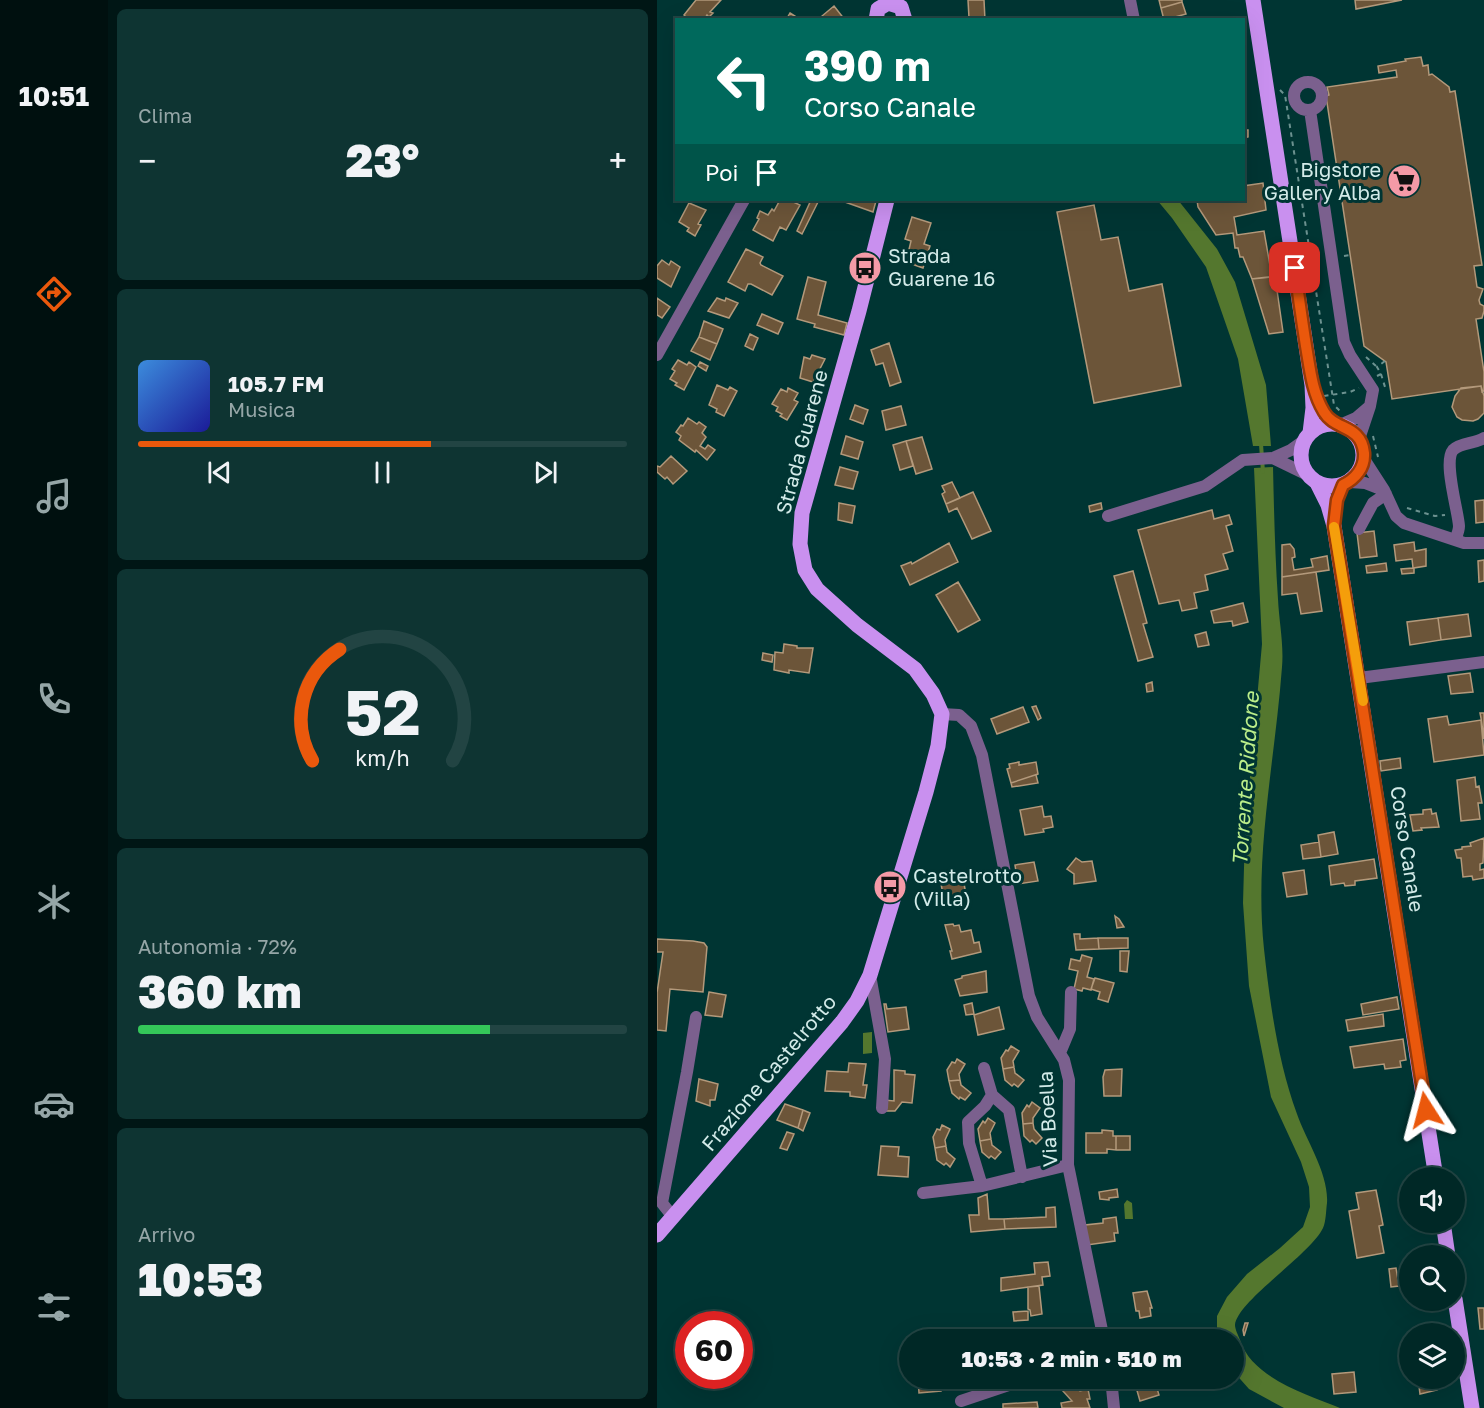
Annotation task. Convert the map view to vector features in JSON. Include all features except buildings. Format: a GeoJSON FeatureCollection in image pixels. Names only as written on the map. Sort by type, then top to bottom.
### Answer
{"type":"FeatureCollection","features":[{"type":"Feature","properties":{"kind":"main road","name":"Corso Canale"},"geometry":{"type":"LineString","coordinates":[[1253,0],[1312,385],[1313,408],[1301,458],[1328,505],[1334,526],[1434,1167]]}},
{"type":"Feature","properties":{"kind":"main road"},"geometry":{"type":"LineString","coordinates":[[874,10],[888,3],[898,2],[904,11],[905,18]]}},
{"type":"Feature","properties":{"kind":"main road","name":"Strada Guarene"},"geometry":{"type":"LineString","coordinates":[[887,201],[859,311],[802,513],[800,544],[805,570],[817,589],[857,625],[915,669],[933,694],[942,714]]}},
{"type":"Feature","properties":{"kind":"main road","name":"Corso Canale"},"geometry":{"type":"LineString","coordinates":[[1312,385],[1325,415],[1340,420],[1350,429],[1365,435]]}},
{"type":"Feature","properties":{"kind":"main road"},"geometry":{"type":"LineString","coordinates":[[1307,437],[1317,428],[1340,420]]}},
{"type":"Feature","properties":{"kind":"main road"},"geometry":{"type":"LineString","coordinates":[[1365,435],[1371,460]]}},
{"type":"Feature","properties":{"kind":"main road","name":"Corso Canale"},"geometry":{"type":"LineString","coordinates":[[1334,526],[1337,500],[1346,483],[1371,460]]}},
{"type":"Feature","properties":{"kind":"main road"},"geometry":{"type":"LineString","coordinates":[[1312,479],[1334,487],[1346,483]]}},
{"type":"Feature","properties":{"kind":"main road","name":"Frazione Castelrotto"},"geometry":{"type":"LineString","coordinates":[[657,1235],[842,1022],[857,1001],[870,975],[926,792],[938,746],[942,714]]}},
{"type":"Feature","properties":{"kind":"main road"},"geometry":{"type":"LineString","coordinates":[[1457,1311],[1472,1408]]}},
{"type":"Feature","properties":{"kind":"street"},"geometry":{"type":"LineString","coordinates":[[1130,0],[1134,18]]}},
{"type":"Feature","properties":{"kind":"street"},"geometry":{"type":"LineString","coordinates":[[1310,110],[1344,342],[1373,390],[1365,435]]}},
{"type":"Feature","properties":{"kind":"street"},"geometry":{"type":"LineString","coordinates":[[657,355],[743,201]]}},
{"type":"Feature","properties":{"kind":"street"},"geometry":{"type":"LineString","coordinates":[[1340,420],[1356,418],[1371,406]]}},
{"type":"Feature","properties":{"kind":"street"},"geometry":{"type":"LineString","coordinates":[[1107,516],[1205,486],[1243,460],[1273,458],[1291,450],[1307,437]]}},
{"type":"Feature","properties":{"kind":"street"},"geometry":{"type":"LineString","coordinates":[[1455,540],[1459,528],[1450,465],[1451,455],[1454,449],[1484,438]]}},
{"type":"Feature","properties":{"kind":"street"},"geometry":{"type":"LineString","coordinates":[[1273,458],[1312,479]]}},
{"type":"Feature","properties":{"kind":"street"},"geometry":{"type":"LineString","coordinates":[[1371,460],[1396,516],[1404,523],[1464,543],[1484,543]]}},
{"type":"Feature","properties":{"kind":"street"},"geometry":{"type":"LineString","coordinates":[[1346,483],[1365,483],[1385,492]]}},
{"type":"Feature","properties":{"kind":"street"},"geometry":{"type":"LineString","coordinates":[[1359,529],[1373,503],[1385,492]]}},
{"type":"Feature","properties":{"kind":"street"},"geometry":{"type":"LineString","coordinates":[[1359,678],[1484,662]]}},
{"type":"Feature","properties":{"kind":"street","name":"Via Boella"},"geometry":{"type":"LineString","coordinates":[[942,714],[959,715],[971,726],[982,755],[1029,996],[1037,1017],[1064,1060],[1069,1080],[1068,1165],[1102,1329]]}},
{"type":"Feature","properties":{"kind":"street"},"geometry":{"type":"LineString","coordinates":[[870,975],[885,1059],[882,1108]]}},
{"type":"Feature","properties":{"kind":"street"},"geometry":{"type":"LineString","coordinates":[[1060,1053],[1070,1029],[1071,992]]}},
{"type":"Feature","properties":{"kind":"street"},"geometry":{"type":"LineString","coordinates":[[673,1217],[659,1201],[687,1072],[696,1017]]}},
{"type":"Feature","properties":{"kind":"street"},"geometry":{"type":"LineString","coordinates":[[984,1068],[992,1095],[1009,1110],[1022,1177]]}},
{"type":"Feature","properties":{"kind":"street"},"geometry":{"type":"LineString","coordinates":[[982,1186],[969,1143],[967,1122],[985,1106],[992,1095]]}},
{"type":"Feature","properties":{"kind":"street"},"geometry":{"type":"LineString","coordinates":[[923,1192],[982,1186],[1068,1165]]}},
{"type":"Feature","properties":{"kind":"street"},"geometry":{"type":"LineString","coordinates":[[961,1401],[997,1389]]}},
{"type":"Feature","properties":{"kind":"street"},"geometry":{"type":"LineString","coordinates":[[1112,1389],[1114,1408]]}},
{"type":"Feature","properties":{"kind":"path"},"geometry":{"type":"LineString","coordinates":[[1276,88],[1285,95],[1333,405],[1339,410],[1340,420]]}},
{"type":"Feature","properties":{"kind":"path"},"geometry":{"type":"LineString","coordinates":[[1344,256],[1350,255]]}},
{"type":"Feature","properties":{"kind":"path"},"geometry":{"type":"LineString","coordinates":[[1363,354],[1381,374],[1385,388],[1384,394]]}},
{"type":"Feature","properties":{"kind":"path"},"geometry":{"type":"LineString","coordinates":[[1377,367],[1385,361]]}},
{"type":"Feature","properties":{"kind":"path"},"geometry":{"type":"LineString","coordinates":[[1375,378],[1381,374]]}},
{"type":"Feature","properties":{"kind":"path"},"geometry":{"type":"LineString","coordinates":[[1324,396],[1350,392],[1363,387]]}},
{"type":"Feature","properties":{"kind":"path"},"geometry":{"type":"LineString","coordinates":[[1365,435],[1377,450],[1371,460]]}},
{"type":"Feature","properties":{"kind":"path"},"geometry":{"type":"LineString","coordinates":[[1406,508],[1435,516],[1457,514]]}},
{"type":"Feature","properties":{"kind":"shaded area"},"geometry":{"type":"Polygon","coordinates":[[[1158,201],[1179,201],[1217,249],[1235,282],[1266,385],[1271,446],[1253,446],[1238,359],[1206,267],[1158,201]]]}},
{"type":"Feature","properties":{"kind":"shaded area"},"geometry":{"type":"Polygon","coordinates":[[[1273,467],[1276,566],[1282,642],[1279,702],[1263,843],[1264,949],[1272,1012],[1285,1074],[1297,1114],[1321,1169],[1327,1192],[1327,1203],[1324,1225],[1316,1239],[1248,1304],[1239,1315],[1235,1325],[1236,1329],[1217,1329],[1217,1316],[1227,1297],[1247,1274],[1303,1227],[1310,1207],[1309,1187],[1301,1162],[1271,1097],[1249,986],[1243,903],[1245,832],[1262,644],[1254,468],[1273,467]]]}},
{"type":"Feature","properties":{"kind":"shaded area"},"geometry":{"type":"Polygon","coordinates":[[[872,1032],[872,1053],[863,1054],[863,1033],[872,1032]]]}},
{"type":"Feature","properties":{"kind":"shaded area"},"geometry":{"type":"Polygon","coordinates":[[[1127,1200],[1132,1203],[1133,1219],[1125,1219],[1124,1204],[1127,1200]]]}},
{"type":"Feature","properties":{"kind":"shaded area"},"geometry":{"type":"Polygon","coordinates":[[[1244,1348],[1256,1365],[1268,1375],[1340,1408],[1284,1408],[1249,1389],[1244,1383],[1244,1348]]]}},
{"type":"Feature","properties":{"kind":"waterway","name":"Torrente Riddone"},"geometry":{"type":"LineString","coordinates":[[1261,444],[1263,472]]}},
{"type":"Feature","properties":{"kind":"slow traffic"},"geometry":{"type":"LineString","coordinates":[[1334,527],[1363,701]]}},
{"type":"Feature","properties":{"kind":"place","name":"Bigstore Gallery Alba"},"geometry":{"type":"Point","coordinates":[1404,181]}},
{"type":"Feature","properties":{"kind":"place","name":"Strada Guarene 16"},"geometry":{"type":"Point","coordinates":[865,268]}},
{"type":"Feature","properties":{"kind":"place","name":"Castelrotto (Villa)"},"geometry":{"type":"Point","coordinates":[890,887]}},
{"type":"Feature","properties":{"kind":"route"},"geometry":{"type":"LineString","coordinates":[[1295,268],[1312,385],[1325,415],[1335,424],[1346,427],[1356,434],[1364,452],[1361,468],[1356,476],[1343,485],[1337,500],[1334,526],[1426,1110]]}}]}
